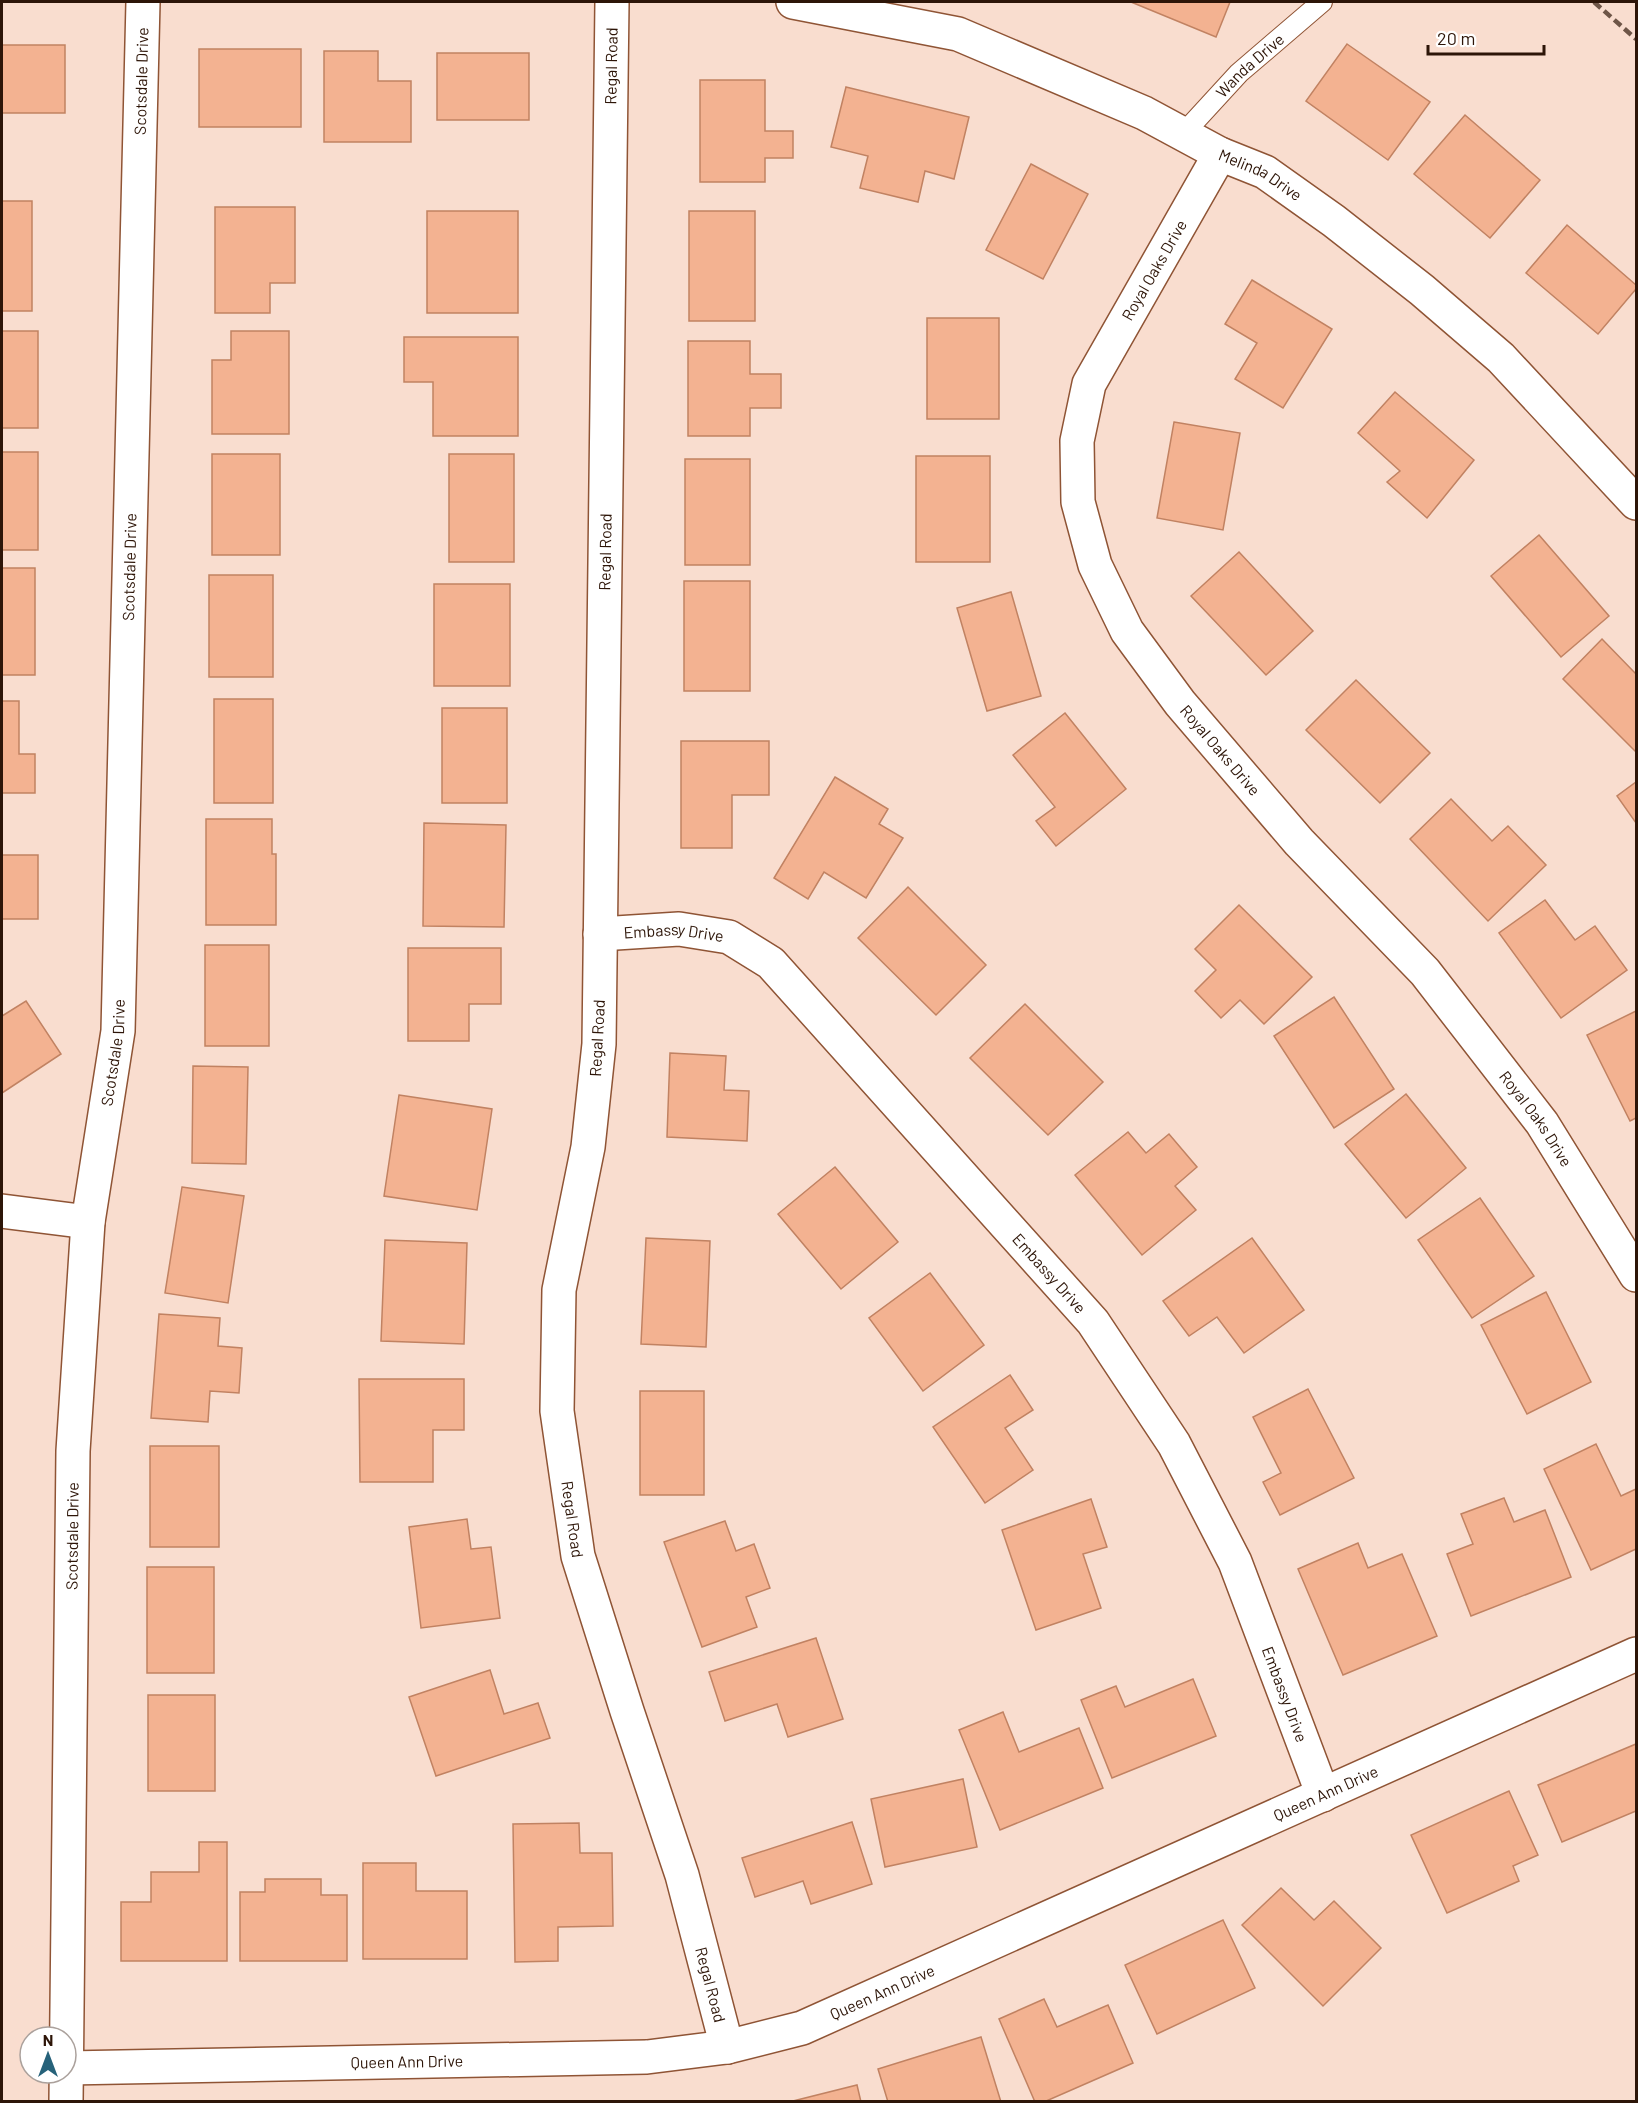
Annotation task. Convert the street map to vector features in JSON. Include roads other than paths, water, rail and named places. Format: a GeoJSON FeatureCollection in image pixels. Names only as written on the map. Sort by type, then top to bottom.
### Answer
{"type":"FeatureCollection","features":[{"type":"Feature","properties":{"kind":"street","name":"Scotsdale Drive"},"geometry":{"type":"LineString","coordinates":[[67,2025],[72,1451],[88,1222],[118,1031],[143,2]]}},
{"type":"Feature","properties":{"kind":"street","name":"Regal Road"},"geometry":{"type":"LineString","coordinates":[[612,2],[599,1044],[588,1147],[559,1290],[557,1411],[578,1556],[682,1875],[727,2047]]}},
{"type":"Feature","properties":{"kind":"street","name":"Melinda Drive"},"geometry":{"type":"LineString","coordinates":[[793,2],[958,34],[1144,113],[1220,154],[1265,172],[1334,221],[1422,290],[1501,358],[1636,503]]}},
{"type":"Feature","properties":{"kind":"street","name":"Royal Oaks Drive"},"geometry":{"type":"LineString","coordinates":[[1220,154],[1089,384],[1077,441],[1078,502],[1095,565],[1126,631],[1180,703],[1299,842],[1425,972],[1542,1123],[1636,1275]]}},
{"type":"Feature","properties":{"kind":"street","name":"Embassy Drive"},"geometry":{"type":"LineString","coordinates":[[600,934],[679,929],[729,937],[771,963],[1093,1322],[1174,1444],[1235,1562],[1323,1795]]}},
{"type":"Feature","properties":{"kind":"street"},"geometry":{"type":"LineString","coordinates":[[2,1211],[88,1222]]}},
{"type":"Feature","properties":{"kind":"street","name":"Queen Ann Drive"},"geometry":{"type":"LineString","coordinates":[[78,2068],[647,2057],[727,2047],[802,2028],[1636,1654]]}},
{"type":"Feature","properties":{"kind":"street","name":"Scotsdale Drive"},"geometry":{"type":"LineString","coordinates":[[66,2085],[66,2102]]}},
{"type":"Feature","properties":{"kind":"lane","name":"Wanda Drive"},"geometry":{"type":"LineString","coordinates":[[1183,134],[1239,73],[1322,2]]}},
{"type":"Feature","properties":{"kind":"railway"},"geometry":{"type":"LineString","coordinates":[[1594,2],[1636,39]]}}]}
